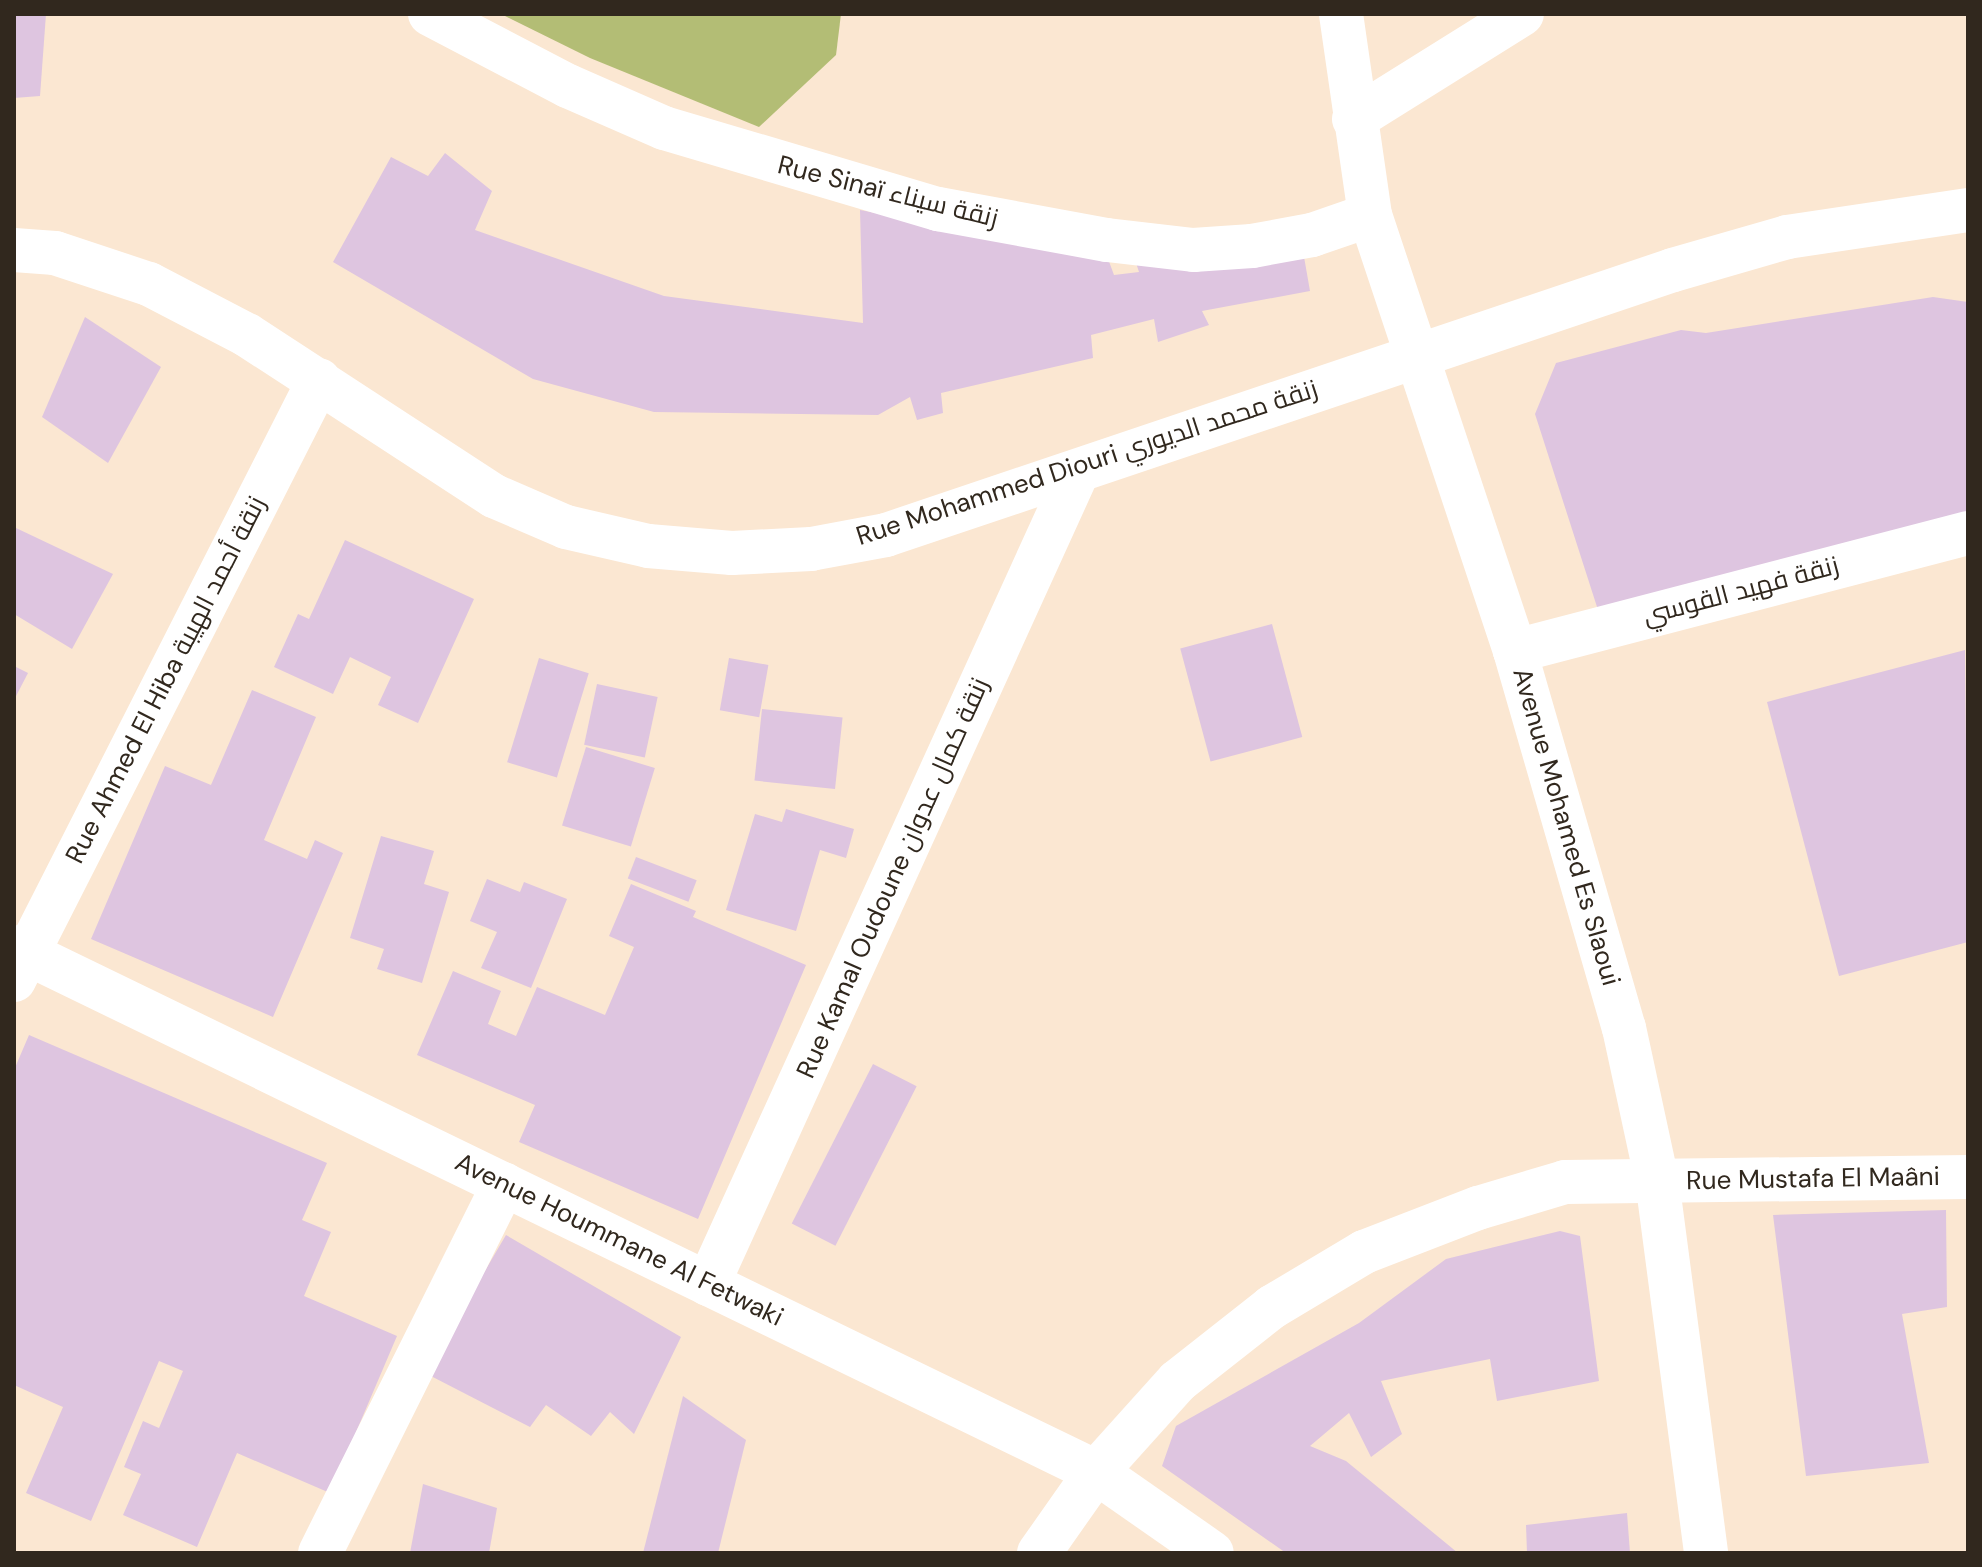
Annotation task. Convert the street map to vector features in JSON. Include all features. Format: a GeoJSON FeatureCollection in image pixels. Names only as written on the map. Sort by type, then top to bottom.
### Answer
{"type":"FeatureCollection","features":[{"type":"Feature","properties":{"kind":"street","name":"Rue Sinaï زنقة سيناء"},"geometry":{"type":"LineString","coordinates":[[430,14],[568,86],[664,128],[938,209],[1107,240],[1193,250],[1282,241],[1370,215]]}},
{"type":"Feature","properties":{"kind":"street","name":"Avenue Mohamed Es Slaoui"},"geometry":{"type":"LineString","coordinates":[[1341,14],[1370,215],[1515,651],[1620,1013],[1657,1180],[1706,1553]]}},
{"type":"Feature","properties":{"kind":"street"},"geometry":{"type":"LineString","coordinates":[[1354,119],[1522,14]]}},
{"type":"Feature","properties":{"kind":"street","name":"Rue Mohammed Diouri زنقة محمد الديوري"},"geometry":{"type":"LineString","coordinates":[[14,250],[55,253],[149,284],[247,335],[319,380],[409,445],[494,496],[566,527],[648,546],[732,553],[811,549],[886,535],[1414,354],[1787,237],[1968,210]]}},
{"type":"Feature","properties":{"kind":"street","name":"Rue Ahmed El Hiba زنقة أحمد الهيبة"},"geometry":{"type":"LineString","coordinates":[[18,960],[319,380]]}},
{"type":"Feature","properties":{"kind":"street","name":"Rue Kamal Oudoune زنقة كمال عدوان"},"geometry":{"type":"LineString","coordinates":[[708,1284],[1078,471]]}},
{"type":"Feature","properties":{"kind":"street","name":"زنقة فهيد القوسي"},"geometry":{"type":"LineString","coordinates":[[1515,651],[1968,533]]}},
{"type":"Feature","properties":{"kind":"street","name":"Avenue Hoummane Al Fetwaki"},"geometry":{"type":"LineString","coordinates":[[18,960],[504,1184],[1096,1472],[1212,1553]]}},
{"type":"Feature","properties":{"kind":"street","name":"Rue Mustafa El Maâni"},"geometry":{"type":"LineString","coordinates":[[1039,1553],[1096,1472],[1178,1381],[1272,1307],[1364,1252],[1478,1208],[1565,1182],[1968,1177]]}},
{"type":"Feature","properties":{"kind":"street"},"geometry":{"type":"LineString","coordinates":[[320,1553],[504,1184]]}},
{"type":"Feature","properties":{"kind":"green space"},"geometry":{"type":"Polygon","coordinates":[[[501,14],[841,14],[836,55],[759,127],[590,58],[501,14]]]}},
{"type":"Feature","properties":{"kind":"building"},"geometry":{"type":"Polygon","coordinates":[[[14,14],[46,14],[40,96],[14,98],[14,14]]]}},
{"type":"Feature","properties":{"kind":"building"},"geometry":{"type":"Polygon","coordinates":[[[445,153],[492,191],[475,230],[664,296],[863,323],[860,210],[1107,256],[1114,275],[1139,272],[1133,254],[1303,251],[1310,291],[1202,311],[1209,325],[1158,342],[1154,319],[1091,335],[1093,358],[941,393],[943,413],[917,420],[910,397],[878,415],[654,412],[533,379],[333,262],[391,157],[428,176],[445,153]]]}},
{"type":"Feature","properties":{"kind":"building"},"geometry":{"type":"Polygon","coordinates":[[[1933,297],[1968,302],[1968,517],[1598,610],[1535,414],[1556,363],[1681,330],[1706,333],[1933,297]]]}},
{"type":"Feature","properties":{"kind":"building"},"geometry":{"type":"Polygon","coordinates":[[[85,317],[161,367],[108,463],[42,417],[85,317]]]}},
{"type":"Feature","properties":{"kind":"building"},"geometry":{"type":"Polygon","coordinates":[[[16,528],[113,574],[72,649],[14,614],[16,528]]]}},
{"type":"Feature","properties":{"kind":"building"},"geometry":{"type":"Polygon","coordinates":[[[345,540],[474,599],[418,723],[378,705],[391,677],[350,657],[333,694],[274,667],[298,614],[309,619],[345,540]]]}},
{"type":"Feature","properties":{"kind":"building"},"geometry":{"type":"Polygon","coordinates":[[[1272,624],[1302,737],[1211,762],[1180,649],[1272,624]]]}},
{"type":"Feature","properties":{"kind":"building"},"geometry":{"type":"Polygon","coordinates":[[[1965,650],[1968,942],[1839,976],[1767,702],[1965,650]]]}},
{"type":"Feature","properties":{"kind":"building"},"geometry":{"type":"Polygon","coordinates":[[[539,658],[589,673],[557,777],[507,762],[539,658]]]}},
{"type":"Feature","properties":{"kind":"building"},"geometry":{"type":"Polygon","coordinates":[[[729,658],[768,665],[759,717],[720,710],[729,658]]]}},
{"type":"Feature","properties":{"kind":"building"},"geometry":{"type":"Polygon","coordinates":[[[14,666],[28,673],[14,700],[14,666]]]}},
{"type":"Feature","properties":{"kind":"building"},"geometry":{"type":"Polygon","coordinates":[[[597,684],[658,697],[645,758],[584,745],[597,684]]]}},
{"type":"Feature","properties":{"kind":"building"},"geometry":{"type":"Polygon","coordinates":[[[252,690],[316,717],[264,840],[307,859],[315,840],[343,853],[273,1017],[91,939],[165,766],[211,785],[252,690]]]}},
{"type":"Feature","properties":{"kind":"building"},"geometry":{"type":"Polygon","coordinates":[[[762,709],[843,717],[835,789],[754,781],[762,709]]]}},
{"type":"Feature","properties":{"kind":"building"},"geometry":{"type":"Polygon","coordinates":[[[586,747],[655,768],[631,846],[562,825],[586,747]]]}},
{"type":"Feature","properties":{"kind":"building"},"geometry":{"type":"Polygon","coordinates":[[[786,809],[854,829],[846,858],[820,850],[796,931],[726,910],[755,814],[782,822],[786,809]]]}},
{"type":"Feature","properties":{"kind":"building"},"geometry":{"type":"Polygon","coordinates":[[[381,836],[434,851],[424,884],[449,892],[422,983],[377,969],[384,949],[350,938],[381,836]]]}},
{"type":"Feature","properties":{"kind":"building"},"geometry":{"type":"Polygon","coordinates":[[[636,857],[697,880],[688,902],[628,878],[636,857]]]}},
{"type":"Feature","properties":{"kind":"building"},"geometry":{"type":"Polygon","coordinates":[[[487,879],[520,892],[524,882],[567,899],[531,988],[481,968],[497,932],[470,921],[487,879]]]}},
{"type":"Feature","properties":{"kind":"building"},"geometry":{"type":"Polygon","coordinates":[[[631,884],[696,911],[693,917],[806,965],[698,1219],[519,1142],[535,1105],[417,1055],[453,971],[501,991],[488,1024],[516,1036],[537,987],[605,1015],[634,947],[609,936],[631,884]]]}},
{"type":"Feature","properties":{"kind":"building"},"geometry":{"type":"Polygon","coordinates":[[[29,1035],[327,1163],[302,1220],[331,1232],[304,1296],[397,1336],[330,1493],[237,1453],[197,1547],[123,1515],[141,1474],[124,1467],[143,1421],[159,1428],[183,1371],[159,1361],[91,1521],[26,1493],[63,1407],[14,1385],[14,1070],[29,1035]]]}},
{"type":"Feature","properties":{"kind":"building"},"geometry":{"type":"Polygon","coordinates":[[[873,1064],[917,1086],[835,1246],[792,1223],[873,1064]]]}},
{"type":"Feature","properties":{"kind":"building"},"geometry":{"type":"Polygon","coordinates":[[[1946,1210],[1947,1307],[1902,1314],[1929,1463],[1806,1476],[1773,1215],[1946,1210]]]}},
{"type":"Feature","properties":{"kind":"building"},"geometry":{"type":"Polygon","coordinates":[[[1560,1231],[1580,1236],[1599,1381],[1497,1401],[1490,1359],[1381,1381],[1402,1434],[1371,1457],[1349,1413],[1310,1446],[1346,1461],[1458,1553],[1286,1553],[1162,1466],[1176,1426],[1359,1323],[1446,1259],[1560,1231]]]}},
{"type":"Feature","properties":{"kind":"building"},"geometry":{"type":"Polygon","coordinates":[[[506,1235],[681,1337],[634,1434],[610,1412],[591,1436],[546,1405],[530,1427],[425,1373],[506,1235]]]}},
{"type":"Feature","properties":{"kind":"building"},"geometry":{"type":"Polygon","coordinates":[[[683,1396],[746,1440],[718,1553],[643,1553],[683,1396]]]}},
{"type":"Feature","properties":{"kind":"building"},"geometry":{"type":"Polygon","coordinates":[[[423,1484],[497,1508],[489,1553],[410,1553],[423,1484]]]}},
{"type":"Feature","properties":{"kind":"building"},"geometry":{"type":"Polygon","coordinates":[[[1627,1513],[1630,1553],[1527,1553],[1526,1525],[1627,1513]]]}}]}
